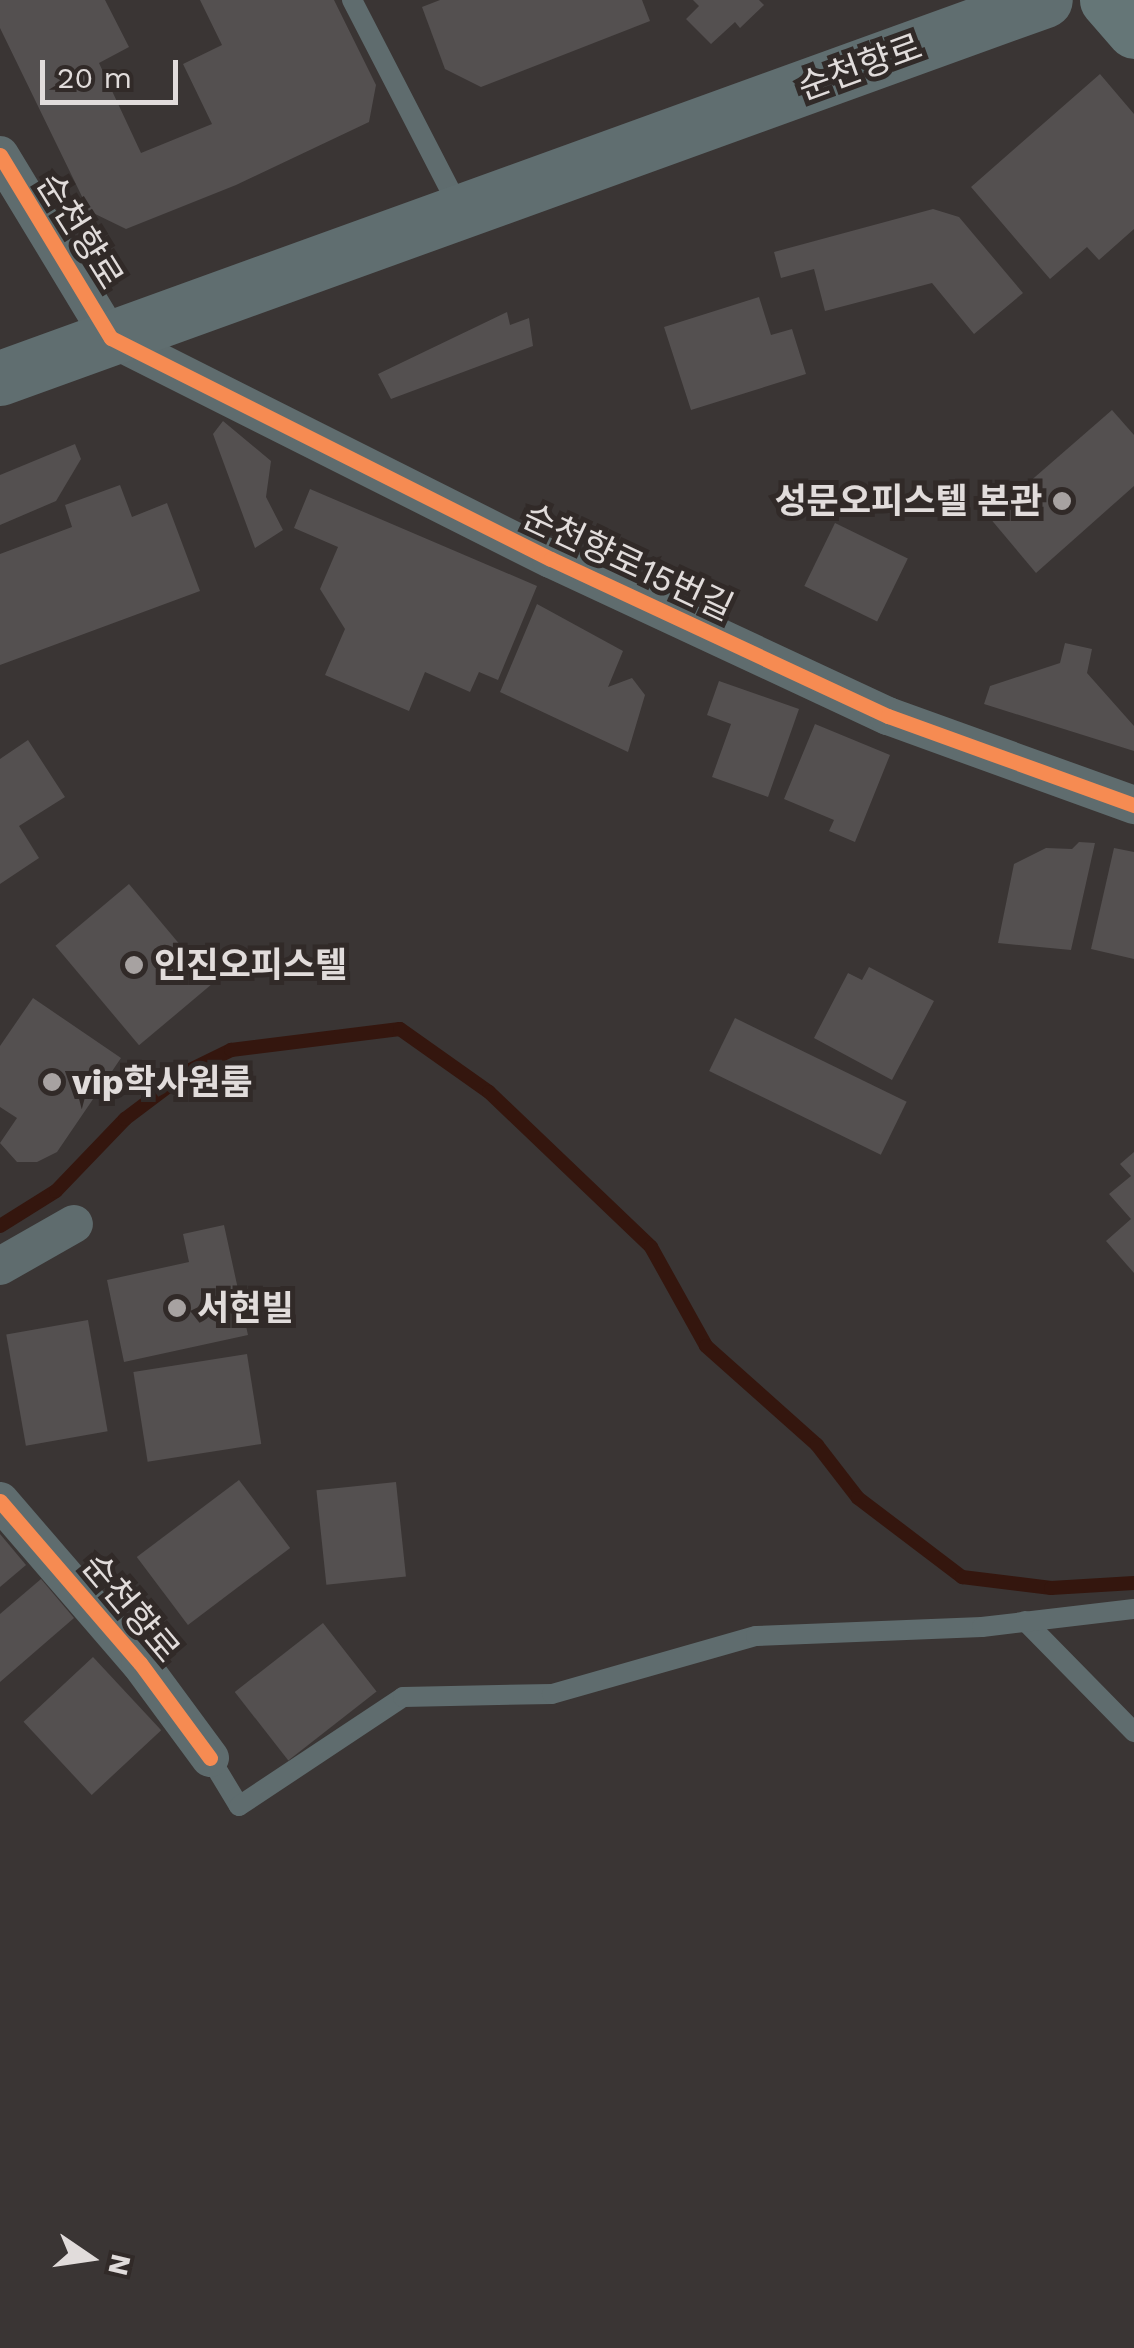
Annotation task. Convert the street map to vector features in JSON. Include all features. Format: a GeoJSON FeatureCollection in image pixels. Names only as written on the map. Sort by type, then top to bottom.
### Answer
{"type":"FeatureCollection","features":[{"type":"Feature","properties":{"kind":"main road","name":"순천향로"},"geometry":{"type":"LineString","coordinates":[[0,378],[1045,0]]}},
{"type":"Feature","properties":{"kind":"main road"},"geometry":{"type":"LineString","coordinates":[[1107,0],[1134,31]]}},
{"type":"Feature","properties":{"kind":"street","name":"순천향로"},"geometry":{"type":"LineString","coordinates":[[0,155],[111,338]]}},
{"type":"Feature","properties":{"kind":"street","name":"순천향로15번길"},"geometry":{"type":"LineString","coordinates":[[111,338],[550,560],[888,716],[1134,804]]}},
{"type":"Feature","properties":{"kind":"street"},"geometry":{"type":"LineString","coordinates":[[0,1266],[74,1224]]}},
{"type":"Feature","properties":{"kind":"street","name":"순천향로"},"geometry":{"type":"LineString","coordinates":[[0,1501],[140,1663],[210,1758]]}},
{"type":"Feature","properties":{"kind":"lane"},"geometry":{"type":"LineString","coordinates":[[352,0],[461,211]]}},
{"type":"Feature","properties":{"kind":"lane"},"geometry":{"type":"LineString","coordinates":[[210,1758],[238,1806],[403,1697],[552,1694],[756,1636],[1025,1622],[1134,1609]]}},
{"type":"Feature","properties":{"kind":"lane"},"geometry":{"type":"LineString","coordinates":[[1025,1622],[1134,1732]]}},
{"type":"Feature","properties":{"kind":"building"},"geometry":{"type":"Polygon","coordinates":[[[0,0],[105,0],[129,47],[99,63],[141,153],[212,124],[183,64],[222,45],[200,0],[334,0],[376,85],[369,122],[236,185],[126,229],[89,211],[0,28],[0,0]]]}},
{"type":"Feature","properties":{"kind":"building"},"geometry":{"type":"Polygon","coordinates":[[[440,0],[642,0],[650,21],[481,87],[445,69],[422,7],[440,0]]]}},
{"type":"Feature","properties":{"kind":"building"},"geometry":{"type":"Polygon","coordinates":[[[693,0],[759,0],[764,5],[740,28],[735,22],[711,44],[686,19],[699,6],[693,0]]]}},
{"type":"Feature","properties":{"kind":"building"},"geometry":{"type":"Polygon","coordinates":[[[1100,74],[1134,114],[1134,229],[1099,260],[1087,247],[1050,279],[971,187],[1100,74]]]}},
{"type":"Feature","properties":{"kind":"building"},"geometry":{"type":"Polygon","coordinates":[[[933,209],[959,217],[1023,293],[974,334],[932,283],[825,311],[814,269],[781,278],[774,252],[933,209]]]}},
{"type":"Feature","properties":{"kind":"building"},"geometry":{"type":"Polygon","coordinates":[[[759,297],[771,335],[792,329],[806,374],[691,410],[664,327],[759,297]]]}},
{"type":"Feature","properties":{"kind":"building"},"geometry":{"type":"Polygon","coordinates":[[[507,312],[510,325],[529,318],[533,346],[391,399],[378,374],[507,312]]]}},
{"type":"Feature","properties":{"kind":"building","name":"성문오피스텔 본관"},"geometry":{"type":"Polygon","coordinates":[[[1112,410],[1134,435],[1134,486],[1036,573],[989,517],[1112,410]]]}},
{"type":"Feature","properties":{"kind":"building"},"geometry":{"type":"Polygon","coordinates":[[[223,421],[271,461],[266,497],[283,530],[255,548],[213,434],[223,421]]]}},
{"type":"Feature","properties":{"kind":"building"},"geometry":{"type":"Polygon","coordinates":[[[75,444],[81,459],[56,501],[0,525],[0,475],[75,444]]]}},
{"type":"Feature","properties":{"kind":"building"},"geometry":{"type":"Polygon","coordinates":[[[120,485],[132,517],[167,503],[200,591],[0,665],[0,554],[72,527],[65,505],[120,485]]]}},
{"type":"Feature","properties":{"kind":"building"},"geometry":{"type":"Polygon","coordinates":[[[310,489],[537,586],[498,680],[479,672],[470,692],[425,672],[409,711],[325,675],[345,629],[320,589],[338,547],[294,528],[310,489]]]}},
{"type":"Feature","properties":{"kind":"building"},"geometry":{"type":"Polygon","coordinates":[[[835,523],[908,559],[877,621],[804,586],[835,523]]]}},
{"type":"Feature","properties":{"kind":"building"},"geometry":{"type":"Polygon","coordinates":[[[537,604],[623,651],[608,687],[632,678],[645,695],[628,752],[500,692],[537,604]]]}},
{"type":"Feature","properties":{"kind":"building"},"geometry":{"type":"Polygon","coordinates":[[[1065,643],[1092,649],[1087,673],[1134,726],[1134,751],[984,704],[990,686],[1060,663],[1065,643]]]}},
{"type":"Feature","properties":{"kind":"building"},"geometry":{"type":"Polygon","coordinates":[[[719,681],[799,709],[768,797],[712,777],[731,724],[707,715],[719,681]]]}},
{"type":"Feature","properties":{"kind":"building"},"geometry":{"type":"Polygon","coordinates":[[[815,724],[890,755],[855,842],[829,831],[834,820],[784,799],[815,724]]]}},
{"type":"Feature","properties":{"kind":"building"},"geometry":{"type":"Polygon","coordinates":[[[28,740],[65,797],[19,826],[39,858],[0,884],[0,759],[28,740]]]}},
{"type":"Feature","properties":{"kind":"building"},"geometry":{"type":"Polygon","coordinates":[[[1079,842],[1095,843],[1071,950],[998,943],[1014,864],[1046,848],[1072,849],[1079,842]]]}},
{"type":"Feature","properties":{"kind":"building"},"geometry":{"type":"Polygon","coordinates":[[[1114,848],[1134,852],[1134,959],[1091,949],[1114,848]]]}},
{"type":"Feature","properties":{"kind":"building","name":"인진오피스텔"},"geometry":{"type":"Polygon","coordinates":[[[129,884],[213,984],[139,1045],[55,946],[129,884]]]}},
{"type":"Feature","properties":{"kind":"building"},"geometry":{"type":"Polygon","coordinates":[[[869,967],[934,1001],[892,1080],[814,1038],[848,973],[862,980],[869,967]]]}},
{"type":"Feature","properties":{"kind":"building","name":"vip학사원룸"},"geometry":{"type":"Polygon","coordinates":[[[33,998],[121,1058],[57,1152],[37,1162],[17,1162],[0,1143],[17,1118],[0,1107],[0,1046],[33,998]]]}},
{"type":"Feature","properties":{"kind":"building"},"geometry":{"type":"Polygon","coordinates":[[[735,1018],[907,1102],[881,1155],[709,1071],[735,1018]]]}},
{"type":"Feature","properties":{"kind":"building"},"geometry":{"type":"Polygon","coordinates":[[[1134,1152],[1134,1273],[1106,1241],[1131,1219],[1109,1194],[1131,1176],[1120,1164],[1134,1152]]]}},
{"type":"Feature","properties":{"kind":"building","name":"서현빌"},"geometry":{"type":"Polygon","coordinates":[[[224,1225],[248,1335],[124,1362],[107,1280],[189,1262],[183,1234],[224,1225]]]}},
{"type":"Feature","properties":{"kind":"building"},"geometry":{"type":"Polygon","coordinates":[[[88,1320],[108,1431],[26,1446],[6,1334],[88,1320]]]}},
{"type":"Feature","properties":{"kind":"building","name":"서현빌"},"geometry":{"type":"Polygon","coordinates":[[[247,1354],[261,1444],[148,1462],[133,1372],[247,1354]]]}},
{"type":"Feature","properties":{"kind":"building"},"geometry":{"type":"Polygon","coordinates":[[[239,1480],[290,1548],[188,1625],[137,1557],[239,1480]]]}},
{"type":"Feature","properties":{"kind":"building"},"geometry":{"type":"Polygon","coordinates":[[[396,1482],[406,1576],[326,1585],[316,1490],[396,1482]]]}},
{"type":"Feature","properties":{"kind":"building"},"geometry":{"type":"Polygon","coordinates":[[[0,1534],[26,1565],[0,1587],[0,1534]]]}},
{"type":"Feature","properties":{"kind":"building"},"geometry":{"type":"Polygon","coordinates":[[[41,1579],[74,1618],[0,1682],[0,1614],[41,1579]]]}},
{"type":"Feature","properties":{"kind":"building"},"geometry":{"type":"Polygon","coordinates":[[[323,1623],[377,1692],[288,1761],[235,1692],[323,1623]]]}},
{"type":"Feature","properties":{"kind":"building"},"geometry":{"type":"Polygon","coordinates":[[[93,1657],[161,1730],[92,1795],[24,1722],[93,1657]]]}},
{"type":"Feature","properties":{"kind":"waterway"},"geometry":{"type":"LineString","coordinates":[[0,1226],[56,1191],[125,1119],[190,1070],[231,1050],[400,1029],[489,1092],[651,1247],[706,1346],[817,1445],[858,1498],[962,1577],[1051,1588],[1134,1583]]}},
{"type":"Feature","properties":{"kind":"cycle path"},"geometry":{"type":"LineString","coordinates":[[0,155],[111,338],[551,559],[888,716],[1134,805]]}},
{"type":"Feature","properties":{"kind":"cycle path"},"geometry":{"type":"LineString","coordinates":[[0,1501],[140,1663],[210,1758]]}},
{"type":"Feature","properties":{"kind":"place","name":"성문오피스텔 본관"},"geometry":{"type":"Point","coordinates":[1062,501]}},
{"type":"Feature","properties":{"kind":"place","name":"인진오피스텔"},"geometry":{"type":"Point","coordinates":[134,965]}},
{"type":"Feature","properties":{"kind":"place","name":"vip학사원룸"},"geometry":{"type":"Point","coordinates":[52,1082]}},
{"type":"Feature","properties":{"kind":"place","name":"서현빌"},"geometry":{"type":"Point","coordinates":[177,1308]}}]}
